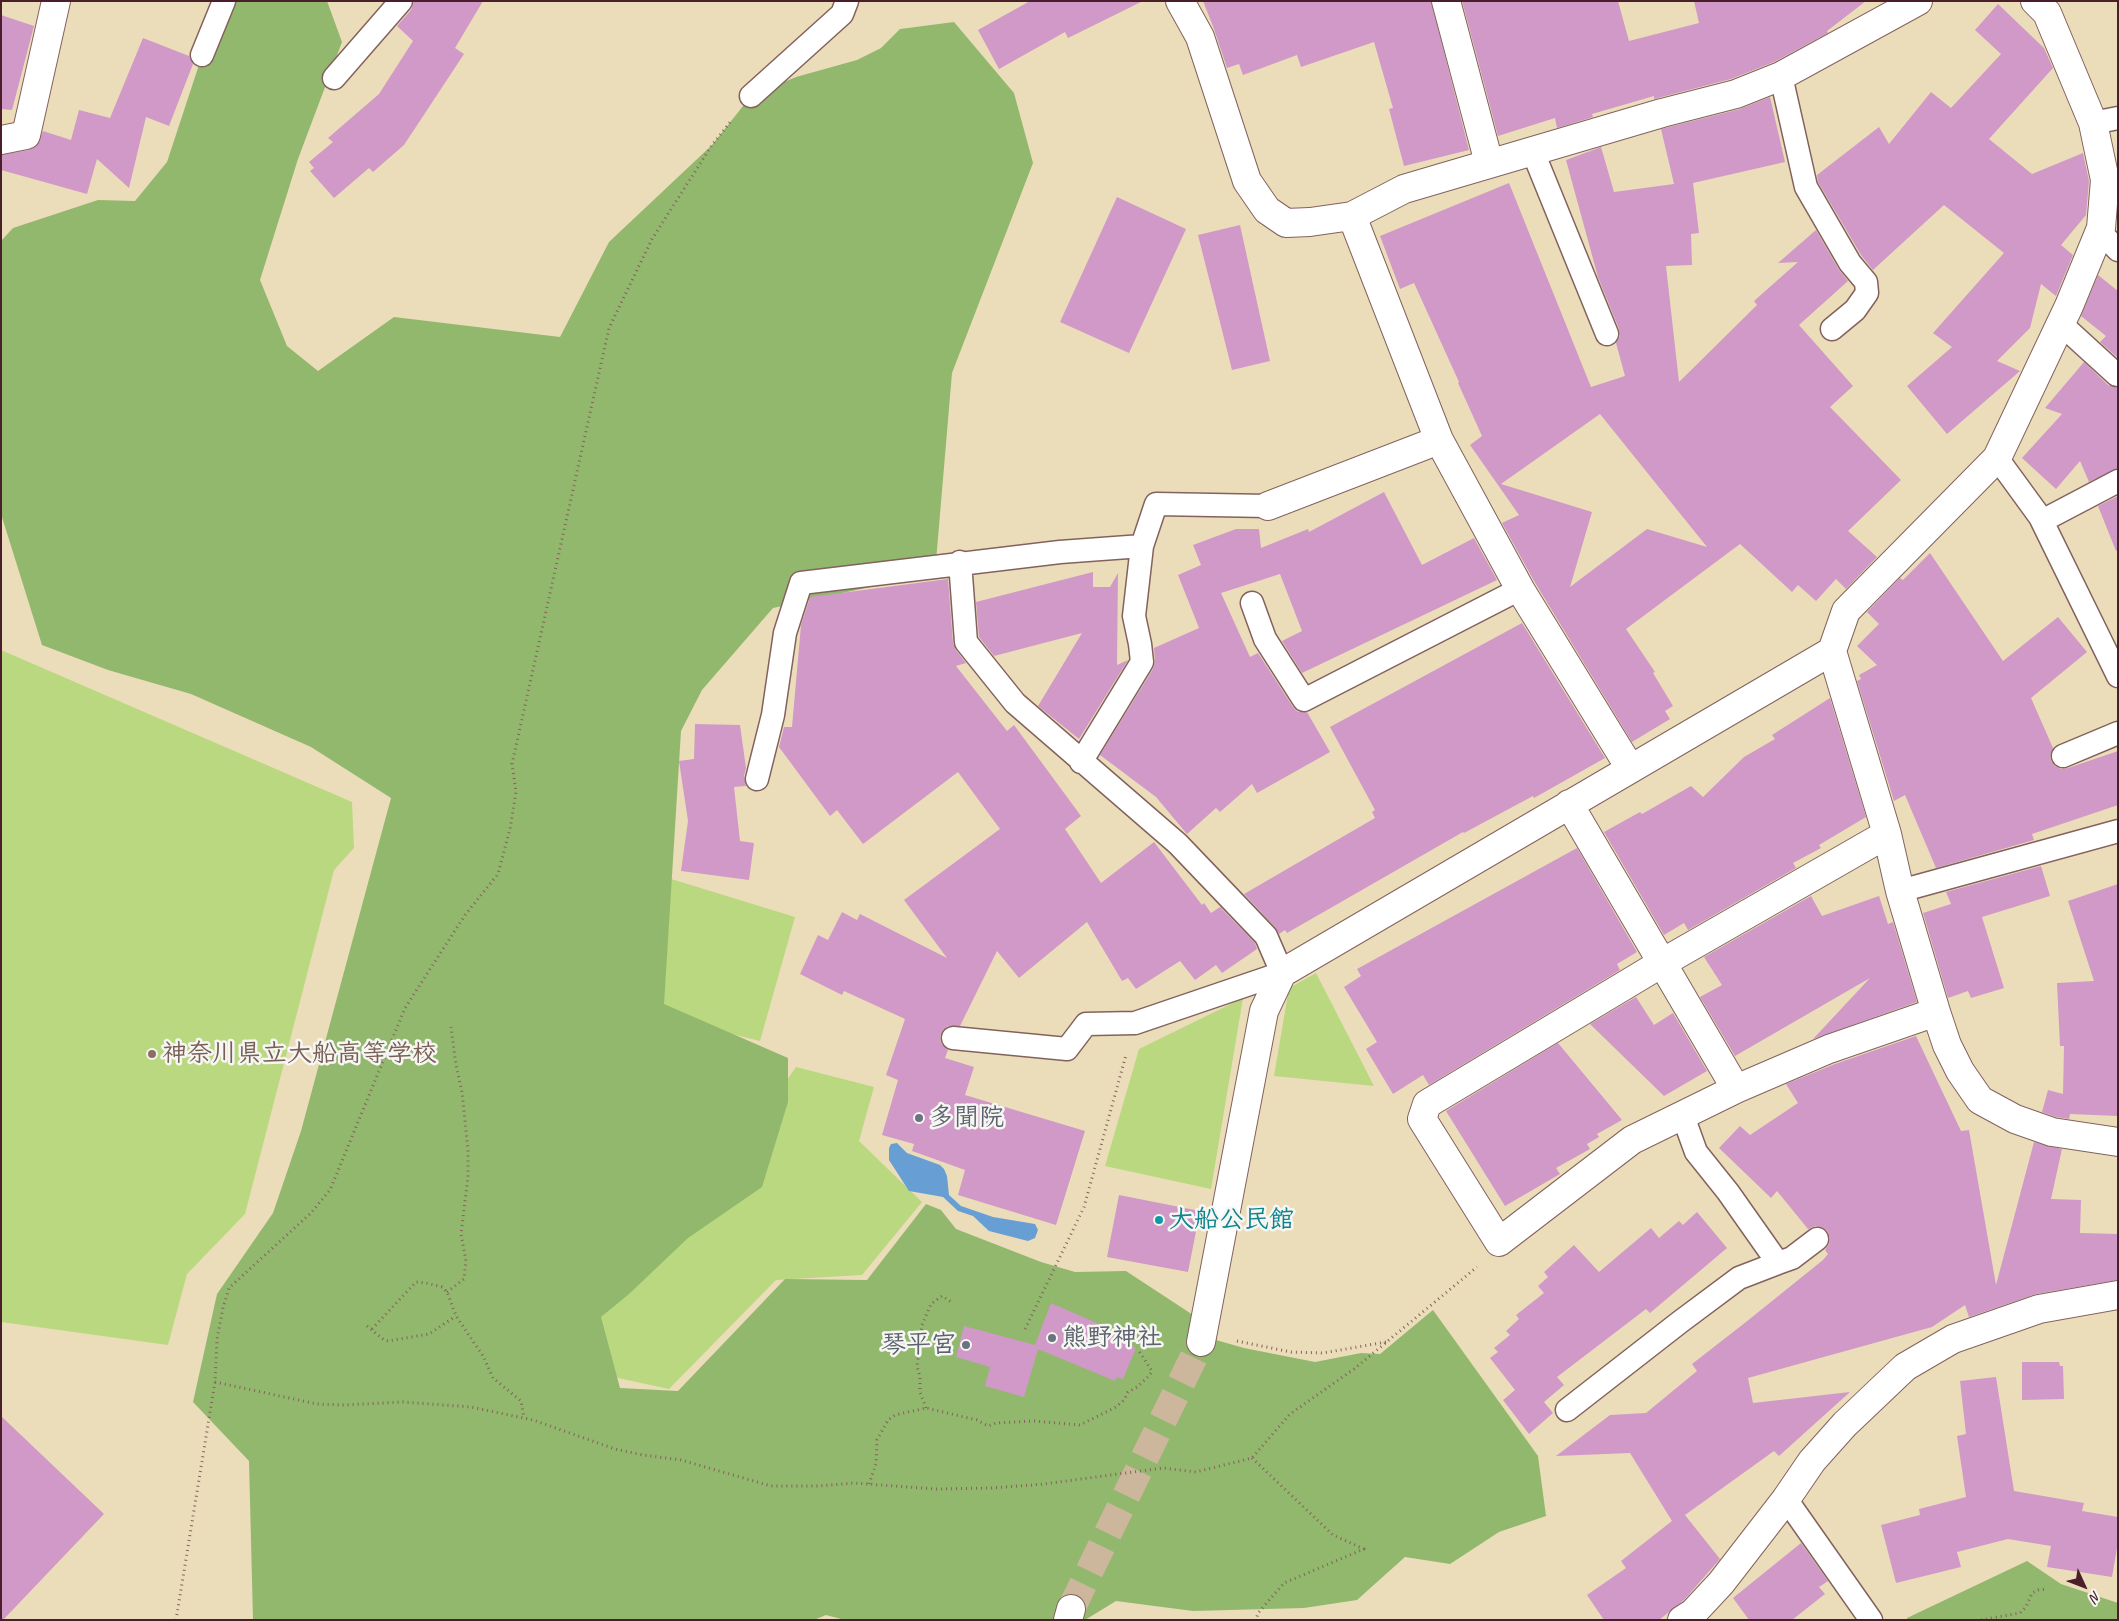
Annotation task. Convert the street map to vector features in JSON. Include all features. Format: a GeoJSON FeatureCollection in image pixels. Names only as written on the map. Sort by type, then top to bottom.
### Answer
{"type":"FeatureCollection","features":[{"type":"Feature","properties":{"kind":"street"},"geometry":{"type":"LineString","coordinates":[[1,140],[26,135],[56,1]]}},
{"type":"Feature","properties":{"kind":"street"},"geometry":{"type":"LineString","coordinates":[[1180,1],[1200,38],[1248,181],[1267,210],[1286,222],[1310,222],[1352,216],[1404,189],[1662,113],[1736,94],[1781,76],[1918,1]]}},
{"type":"Feature","properties":{"kind":"street"},"geometry":{"type":"LineString","coordinates":[[1446,1],[1489,163]]}},
{"type":"Feature","properties":{"kind":"street"},"geometry":{"type":"LineString","coordinates":[[2049,5],[2106,121],[2105,180],[2109,241],[2061,324],[1997,458],[1846,611],[1832,651],[1887,834],[1900,891],[1936,1012],[1947,1045],[1960,1071],[1980,1100],[2015,1119],[2052,1132],[2118,1142]]}},
{"type":"Feature","properties":{"kind":"street"},"geometry":{"type":"LineString","coordinates":[[1352,216],[1439,440],[1520,589],[1630,768]]}},
{"type":"Feature","properties":{"kind":"street"},"geometry":{"type":"LineString","coordinates":[[1268,506],[1439,440]]}},
{"type":"Feature","properties":{"kind":"street"},"geometry":{"type":"LineString","coordinates":[[1203,1336],[1264,1011],[1282,973],[1832,651]]}},
{"type":"Feature","properties":{"kind":"street"},"geometry":{"type":"LineString","coordinates":[[1569,804],[1736,1089]]}},
{"type":"Feature","properties":{"kind":"street"},"geometry":{"type":"LineString","coordinates":[[1887,834],[1662,963],[1427,1104],[1422,1119],[1499,1242],[1632,1140],[1736,1089],[1829,1049],[1936,1012]]}},
{"type":"Feature","properties":{"kind":"street"},"geometry":{"type":"LineString","coordinates":[[1682,1620],[1693,1613],[1721,1583],[1818,1454],[1845,1424],[1905,1367],[1953,1339],[2039,1309],[2118,1295]]}},
{"type":"Feature","properties":{"kind":"lane"},"geometry":{"type":"LineString","coordinates":[[202,55],[224,1]]}},
{"type":"Feature","properties":{"kind":"lane"},"geometry":{"type":"LineString","coordinates":[[334,78],[401,1]]}},
{"type":"Feature","properties":{"kind":"lane"},"geometry":{"type":"LineString","coordinates":[[751,96],[842,14],[847,1]]}},
{"type":"Feature","properties":{"kind":"lane"},"geometry":{"type":"LineString","coordinates":[[1781,76],[1806,187],[1850,263],[1866,282],[1867,293],[1855,310],[1832,329]]}},
{"type":"Feature","properties":{"kind":"lane"},"geometry":{"type":"LineString","coordinates":[[1533,152],[1607,334]]}},
{"type":"Feature","properties":{"kind":"lane"},"geometry":{"type":"LineString","coordinates":[[2061,324],[2118,375]]}},
{"type":"Feature","properties":{"kind":"lane"},"geometry":{"type":"LineString","coordinates":[[1997,458],[2042,521],[2118,676]]}},
{"type":"Feature","properties":{"kind":"lane"},"geometry":{"type":"LineString","coordinates":[[2042,521],[2118,481]]}},
{"type":"Feature","properties":{"kind":"lane"},"geometry":{"type":"LineString","coordinates":[[1081,762],[1142,662],[1134,616],[1142,546],[1156,504],[1268,506]]}},
{"type":"Feature","properties":{"kind":"lane"},"geometry":{"type":"LineString","coordinates":[[757,779],[773,714],[785,633],[801,583],[960,562],[1142,546]]}},
{"type":"Feature","properties":{"kind":"lane"},"geometry":{"type":"LineString","coordinates":[[953,1038],[1066,1049],[1086,1024],[1135,1023],[1282,973],[1266,936],[1178,844],[1015,703],[966,642],[960,562]]}},
{"type":"Feature","properties":{"kind":"lane"},"geometry":{"type":"LineString","coordinates":[[1252,603],[1265,639],[1304,700],[1520,589]]}},
{"type":"Feature","properties":{"kind":"lane"},"geometry":{"type":"LineString","coordinates":[[2063,756],[2118,733]]}},
{"type":"Feature","properties":{"kind":"lane"},"geometry":{"type":"LineString","coordinates":[[1900,891],[2117,832]]}},
{"type":"Feature","properties":{"kind":"lane"},"geometry":{"type":"LineString","coordinates":[[1683,1116],[1696,1152],[1728,1192],[1778,1263]]}},
{"type":"Feature","properties":{"kind":"lane"},"geometry":{"type":"LineString","coordinates":[[1567,1410],[1739,1278],[1792,1258],[1817,1239]]}},
{"type":"Feature","properties":{"kind":"lane"},"geometry":{"type":"LineString","coordinates":[[1786,1499],[1871,1620]]}},
{"type":"Feature","properties":{"kind":"path"},"geometry":{"type":"LineString","coordinates":[[176,1620],[215,1382],[222,1308],[229,1288],[311,1213],[330,1190],[405,1008],[465,916],[498,874],[510,829],[516,792],[512,764],[609,328],[652,239],[712,145],[751,96]]}},
{"type":"Feature","properties":{"kind":"path"},"geometry":{"type":"LineString","coordinates":[[1025,1329],[1084,1207],[1135,1023]]}},
{"type":"Feature","properties":{"kind":"path"},"geometry":{"type":"LineString","coordinates":[[447,1292],[464,1279],[466,1261],[461,1234],[468,1177],[468,1150],[462,1092],[451,1027]]}},
{"type":"Feature","properties":{"kind":"path"},"geometry":{"type":"LineString","coordinates":[[215,1382],[317,1404],[344,1405],[403,1402],[471,1407],[524,1418],[615,1449],[681,1460],[771,1486],[869,1484],[935,1489],[992,1488],[1044,1484],[1163,1468],[1196,1472],[1252,1458],[1290,1414],[1354,1369],[1387,1342],[1489,1257],[1499,1242]]}},
{"type":"Feature","properties":{"kind":"path"},"geometry":{"type":"LineString","coordinates":[[372,1329],[416,1282],[442,1288],[447,1292],[456,1316],[484,1356],[494,1378],[521,1401],[524,1418]]}},
{"type":"Feature","properties":{"kind":"path"},"geometry":{"type":"LineString","coordinates":[[926,1408],[920,1392],[920,1377],[916,1366],[922,1325],[931,1304],[942,1296],[953,1304]]}},
{"type":"Feature","properties":{"kind":"path"},"geometry":{"type":"LineString","coordinates":[[367,1326],[388,1341],[415,1338],[429,1334],[456,1316]]}},
{"type":"Feature","properties":{"kind":"path"},"geometry":{"type":"LineString","coordinates":[[1203,1336],[1291,1352],[1323,1353],[1387,1342]]}},
{"type":"Feature","properties":{"kind":"path"},"geometry":{"type":"LineString","coordinates":[[869,1484],[876,1464],[877,1440],[888,1420],[895,1415],[926,1408],[977,1420],[988,1426],[996,1423],[1034,1421],[1080,1425],[1116,1407],[1124,1400],[1128,1392],[1138,1388],[1149,1376],[1152,1371],[1139,1351]]}},
{"type":"Feature","properties":{"kind":"path"},"geometry":{"type":"LineString","coordinates":[[1252,1458],[1333,1535],[1364,1549],[1284,1583],[1258,1613],[1256,1620]]}},
{"type":"Feature","properties":{"kind":"path"},"geometry":{"type":"LineString","coordinates":[[1981,1620],[2020,1613],[2026,1607],[2032,1593],[2047,1589]]}},
{"type":"Feature","properties":{"kind":"green space"},"geometry":{"type":"Polygon","coordinates":[[[220,1],[327,1],[342,42],[298,159],[260,280],[287,346],[318,371],[394,317],[560,337],[609,242],[712,145],[751,96],[796,77],[857,60],[881,48],[900,29],[954,22],[1014,93],[1033,163],[952,373],[935,573],[773,608],[702,690],[681,731],[664,1004],[788,1058],[788,1102],[762,1187],[688,1238],[629,1294],[601,1317],[620,1388],[678,1391],[785,1279],[867,1280],[926,1204],[941,1210],[956,1229],[1041,1262],[1075,1272],[1126,1271],[1190,1313],[1216,1340],[1244,1348],[1315,1362],[1361,1353],[1380,1354],[1433,1310],[1538,1456],[1546,1516],[1499,1532],[1450,1564],[1405,1557],[1357,1600],[1304,1608],[1193,1611],[1116,1601],[1085,1620],[845,1620],[826,1615],[814,1620],[253,1620],[249,1461],[193,1402],[217,1294],[273,1213],[301,1131],[391,798],[311,747],[191,694],[108,670],[42,645],[1,514],[1,241],[13,228],[98,200],[135,201],[167,162],[220,1]]]}},
{"type":"Feature","properties":{"kind":"green space","name":"神奈川県立大船高等学校"},"geometry":{"type":"Polygon","coordinates":[[[1,650],[352,802],[354,848],[334,870],[245,1214],[187,1274],[168,1345],[1,1322],[1,650]]]}},
{"type":"Feature","properties":{"kind":"green space"},"geometry":{"type":"Polygon","coordinates":[[[668,878],[795,917],[760,1041],[635,1010],[668,878]]]}},
{"type":"Feature","properties":{"kind":"green space"},"geometry":{"type":"Polygon","coordinates":[[[1316,973],[1374,1086],[1274,1076],[1289,988],[1316,973]]]}},
{"type":"Feature","properties":{"kind":"green space"},"geometry":{"type":"Polygon","coordinates":[[[1243,998],[1211,1189],[1105,1166],[1139,1049],[1243,998]]]}},
{"type":"Feature","properties":{"kind":"green space"},"geometry":{"type":"Polygon","coordinates":[[[796,1067],[874,1087],[859,1141],[922,1202],[862,1275],[776,1280],[669,1389],[618,1378],[544,1277],[740,1148],[796,1067]]]}},
{"type":"Feature","properties":{"kind":"green space"},"geometry":{"type":"Polygon","coordinates":[[[2027,1561],[2061,1584],[2118,1603],[2118,1620],[1907,1620],[1907,1618],[2027,1561]]]}},
{"type":"Feature","properties":{"kind":"water"},"geometry":{"type":"Polygon","coordinates":[[[897,1143],[907,1153],[940,1165],[947,1176],[949,1195],[961,1206],[993,1217],[1035,1224],[1038,1230],[1035,1238],[1028,1241],[989,1231],[973,1216],[958,1211],[943,1197],[909,1191],[889,1160],[889,1148],[891,1144],[897,1143]]]}},
{"type":"Feature","properties":{"kind":"building"},"geometry":{"type":"Polygon","coordinates":[[[414,1],[483,1],[455,48],[464,54],[404,145],[373,172],[369,168],[334,198],[310,171],[314,168],[309,162],[333,142],[328,138],[379,94],[413,41],[397,26],[411,10],[414,1]]]}},
{"type":"Feature","properties":{"kind":"building"},"geometry":{"type":"Polygon","coordinates":[[[1030,1],[1143,1],[1068,38],[1065,32],[999,69],[978,30],[1030,1]]]}},
{"type":"Feature","properties":{"kind":"building"},"geometry":{"type":"Polygon","coordinates":[[[1203,1],[1431,1],[1469,150],[1404,166],[1389,109],[1393,108],[1374,42],[1301,67],[1297,55],[1243,75],[1239,64],[1227,68],[1203,1]]]}},
{"type":"Feature","properties":{"kind":"building"},"geometry":{"type":"Polygon","coordinates":[[[1462,1],[1618,1],[1629,41],[1699,23],[1694,1],[1866,1],[1827,31],[1828,33],[1774,62],[1731,79],[1654,99],[1654,96],[1592,114],[1593,117],[1557,128],[1555,118],[1498,136],[1462,1]]]}},
{"type":"Feature","properties":{"kind":"building"},"geometry":{"type":"Polygon","coordinates":[[[1998,4],[2044,48],[2053,68],[1989,139],[2032,174],[2083,153],[2089,181],[2086,215],[2061,245],[2073,255],[2056,296],[2041,284],[2030,328],[1997,361],[2020,371],[1947,434],[1907,386],[1952,347],[1933,333],[2004,253],[1944,205],[1873,270],[1861,255],[1818,182],[1817,175],[1879,127],[1889,144],[1931,92],[1951,108],[2001,54],[1975,30],[1998,4]]]}},
{"type":"Feature","properties":{"kind":"building"},"geometry":{"type":"Polygon","coordinates":[[[1,15],[34,26],[12,110],[1,109],[1,15]]]}},
{"type":"Feature","properties":{"kind":"building"},"geometry":{"type":"Polygon","coordinates":[[[143,38],[189,56],[193,64],[169,126],[146,117],[129,188],[97,159],[87,194],[1,170],[1,155],[29,150],[36,146],[43,131],[71,140],[79,110],[110,118],[143,38]]]}},
{"type":"Feature","properties":{"kind":"building"},"geometry":{"type":"Polygon","coordinates":[[[1770,97],[1785,162],[1693,183],[1699,233],[1691,234],[1692,265],[1666,266],[1679,382],[1757,305],[1754,301],[1798,262],[1778,263],[1816,230],[1839,270],[1848,281],[1799,325],[1853,386],[1830,407],[1901,480],[1848,531],[1877,557],[1846,589],[1836,579],[1816,601],[1798,585],[1792,592],[1740,544],[1626,629],[1655,672],[1653,673],[1673,706],[1665,711],[1670,719],[1632,742],[1534,581],[1502,523],[1519,515],[1470,445],[1482,436],[1459,382],[1414,283],[1400,289],[1380,236],[1509,183],[1591,387],[1625,376],[1616,343],[1620,336],[1619,329],[1598,277],[1566,160],[1601,147],[1614,192],[1674,184],[1661,129],[1740,109],[1770,97]],[[1600,414],[1501,484],[1592,512],[1570,587],[1647,529],[1707,547],[1600,414]]]}},
{"type":"Feature","properties":{"kind":"building"},"geometry":{"type":"Polygon","coordinates":[[[1117,197],[1186,229],[1129,353],[1060,322],[1117,197]]]}},
{"type":"Feature","properties":{"kind":"building"},"geometry":{"type":"Polygon","coordinates":[[[1240,225],[1270,361],[1232,370],[1198,235],[1240,225]]]}},
{"type":"Feature","properties":{"kind":"building"},"geometry":{"type":"Polygon","coordinates":[[[2098,275],[2118,291],[2118,358],[2100,342],[2106,336],[2081,316],[2098,275]]]}},
{"type":"Feature","properties":{"kind":"building"},"geometry":{"type":"Polygon","coordinates":[[[2084,362],[2108,385],[2118,388],[2118,468],[2089,482],[2080,461],[2056,489],[2022,458],[2062,414],[2045,408],[2084,362]]]}},
{"type":"Feature","properties":{"kind":"building"},"geometry":{"type":"Polygon","coordinates":[[[1384,492],[1422,565],[1474,538],[1497,580],[1302,673],[1282,641],[1302,631],[1280,574],[1221,593],[1250,657],[1258,653],[1293,707],[1298,712],[1307,712],[1330,752],[1257,793],[1252,784],[1220,812],[1216,808],[1187,834],[1156,797],[1100,755],[1153,669],[1155,661],[1154,648],[1199,628],[1178,575],[1201,565],[1193,545],[1236,529],[1259,529],[1261,548],[1308,529],[1309,532],[1384,492]]]}},
{"type":"Feature","properties":{"kind":"building"},"geometry":{"type":"Polygon","coordinates":[[[2118,496],[2118,550],[2116,551],[2098,506],[2118,496]]]}},
{"type":"Feature","properties":{"kind":"building"},"geometry":{"type":"Polygon","coordinates":[[[1930,553],[2003,661],[2058,617],[2087,652],[2031,698],[2053,748],[2050,755],[2051,761],[2055,766],[2061,769],[2068,768],[2118,751],[2118,805],[2032,834],[2034,840],[1936,868],[1905,795],[1894,801],[1857,681],[1861,679],[1859,675],[1877,665],[1857,646],[1879,624],[1867,612],[1900,578],[1903,580],[1930,553]]]}},
{"type":"Feature","properties":{"kind":"building"},"geometry":{"type":"Polygon","coordinates":[[[1093,572],[1093,587],[1110,587],[1118,573],[1117,665],[1128,660],[1079,739],[1038,706],[1082,633],[994,656],[979,637],[976,602],[1093,572]]]}},
{"type":"Feature","properties":{"kind":"building"},"geometry":{"type":"Polygon","coordinates":[[[948,579],[953,643],[966,663],[956,666],[1007,731],[1014,725],[1081,816],[1065,829],[1101,883],[1154,842],[1202,905],[1204,903],[1211,913],[1220,907],[1255,943],[1257,949],[1222,973],[1216,965],[1195,980],[1180,961],[1136,989],[1128,978],[1122,981],[1087,922],[1019,978],[997,951],[960,1026],[948,1026],[943,1030],[940,1036],[941,1043],[948,1050],[945,1058],[974,1067],[965,1095],[1085,1131],[1056,1225],[958,1195],[965,1170],[912,1151],[914,1144],[882,1135],[898,1080],[886,1075],[905,1019],[844,991],[842,995],[800,974],[818,935],[828,940],[842,912],[857,920],[860,914],[947,958],[904,900],[1000,829],[958,772],[863,844],[837,810],[830,816],[779,747],[784,727],[792,727],[801,625],[810,597],[948,579]]]}},
{"type":"Feature","properties":{"kind":"building"},"geometry":{"type":"Polygon","coordinates":[[[1522,623],[1605,758],[1534,798],[1533,796],[1463,832],[1287,933],[1285,930],[1279,934],[1275,927],[1244,894],[1375,818],[1372,812],[1375,810],[1330,727],[1522,623]]]}},
{"type":"Feature","properties":{"kind":"building"},"geometry":{"type":"Polygon","coordinates":[[[1830,698],[1866,817],[1819,845],[1821,848],[1793,863],[1796,868],[1688,930],[1684,923],[1664,935],[1604,832],[1640,812],[1642,814],[1691,786],[1703,797],[1744,757],[1775,739],[1772,735],[1830,698]]]}},
{"type":"Feature","properties":{"kind":"building"},"geometry":{"type":"Polygon","coordinates":[[[695,724],[740,725],[746,768],[744,776],[746,786],[734,787],[740,841],[754,843],[749,880],[681,871],[688,821],[679,761],[694,759],[695,724]]]}},
{"type":"Feature","properties":{"kind":"building"},"geometry":{"type":"Polygon","coordinates":[[[1577,848],[1637,952],[1617,964],[1620,970],[1429,1085],[1423,1075],[1393,1094],[1366,1049],[1377,1042],[1344,987],[1361,976],[1357,969],[1577,848]]]}},
{"type":"Feature","properties":{"kind":"building"},"geometry":{"type":"Polygon","coordinates":[[[2041,866],[2050,896],[1982,917],[2004,988],[1971,998],[1968,991],[1948,998],[1923,913],[1951,904],[1946,892],[2041,866]]]}},
{"type":"Feature","properties":{"kind":"building"},"geometry":{"type":"Polygon","coordinates":[[[2118,884],[2118,1116],[2070,1114],[2069,1119],[2056,1117],[2042,1112],[2048,1090],[2063,1094],[2064,1046],[2060,1046],[2057,983],[2094,981],[2068,901],[2118,884]]]}},
{"type":"Feature","properties":{"kind":"building"},"geometry":{"type":"Polygon","coordinates":[[[1811,896],[1822,916],[1879,896],[1888,924],[1893,922],[1917,1002],[1813,1039],[1870,978],[1735,1056],[1700,997],[1722,985],[1704,957],[1811,896]]]}},
{"type":"Feature","properties":{"kind":"building"},"geometry":{"type":"Polygon","coordinates":[[[1636,997],[1654,1025],[1673,1013],[1707,1071],[1664,1096],[1590,1024],[1636,997]]]}},
{"type":"Feature","properties":{"kind":"building"},"geometry":{"type":"Polygon","coordinates":[[[1916,1036],[1961,1131],[1969,1130],[1996,1285],[2034,1142],[2062,1149],[2051,1199],[2081,1200],[2080,1233],[2118,1234],[2118,1280],[2036,1294],[1969,1317],[1965,1305],[1932,1327],[1748,1378],[1753,1403],[1850,1392],[1779,1456],[1774,1451],[1685,1515],[1720,1559],[1684,1600],[1659,1620],[1604,1620],[1587,1595],[1626,1568],[1621,1561],[1672,1521],[1630,1453],[1556,1456],[1610,1415],[1646,1413],[1697,1371],[1692,1364],[1823,1260],[1828,1254],[1825,1250],[1830,1238],[1827,1231],[1822,1227],[1816,1226],[1808,1229],[1777,1191],[1771,1198],[1719,1148],[1740,1126],[1750,1135],[1798,1103],[1786,1084],[1835,1064],[1916,1036]]]}},
{"type":"Feature","properties":{"kind":"building"},"geometry":{"type":"Polygon","coordinates":[[[1558,1043],[1622,1120],[1597,1134],[1599,1137],[1587,1144],[1590,1149],[1556,1168],[1560,1174],[1505,1206],[1446,1111],[1558,1043]]]}},
{"type":"Feature","properties":{"kind":"building","name":"大船公民館"},"geometry":{"type":"Polygon","coordinates":[[[1119,1195],[1200,1211],[1188,1272],[1107,1257],[1119,1195]]]}},
{"type":"Feature","properties":{"kind":"building"},"geometry":{"type":"Polygon","coordinates":[[[1697,1212],[1727,1248],[1650,1313],[1646,1309],[1557,1377],[1564,1385],[1544,1402],[1553,1413],[1529,1434],[1503,1400],[1515,1390],[1490,1358],[1498,1352],[1494,1348],[1510,1335],[1506,1331],[1519,1319],[1516,1315],[1544,1293],[1538,1286],[1548,1277],[1544,1272],[1574,1245],[1599,1272],[1651,1228],[1659,1238],[1679,1221],[1683,1225],[1697,1212]]]}},
{"type":"Feature","properties":{"kind":"building"},"geometry":{"type":"Polygon","coordinates":[[[1051,1303],[1097,1323],[1096,1327],[1131,1342],[1130,1345],[1136,1348],[1123,1379],[1117,1377],[1115,1381],[1038,1349],[1024,1397],[985,1386],[990,1367],[956,1357],[964,1326],[1035,1345],[1051,1303]]]}},
{"type":"Feature","properties":{"kind":"building"},"geometry":{"type":"Polygon","coordinates":[[[2022,1362],[2059,1362],[2060,1366],[2063,1366],[2064,1399],[2022,1400],[2022,1362]]]}},
{"type":"Feature","properties":{"kind":"building"},"geometry":{"type":"Polygon","coordinates":[[[1996,1377],[2014,1491],[2084,1503],[2082,1511],[2118,1517],[2118,1542],[2112,1577],[2047,1567],[2051,1546],[2008,1539],[1957,1552],[1961,1567],[1896,1583],[1881,1525],[1920,1515],[1919,1509],[1966,1497],[1957,1436],[1966,1434],[1960,1381],[1996,1377]]]}},
{"type":"Feature","properties":{"kind":"building"},"geometry":{"type":"Polygon","coordinates":[[[1,1416],[104,1514],[3,1620],[1,1620],[1,1416]]]}},
{"type":"Feature","properties":{"kind":"building"},"geometry":{"type":"Polygon","coordinates":[[[1801,1543],[1828,1581],[1819,1587],[1825,1594],[1792,1620],[1749,1620],[1733,1598],[1801,1543]]]}},
{"type":"Feature","properties":{"kind":"tunnel"},"geometry":{"type":"LineString","coordinates":[[1071,1609],[1201,1342]]}},
{"type":"Feature","properties":{"kind":"place","name":"神奈川県立大船高等学校"},"geometry":{"type":"Point","coordinates":[152,1054]}},
{"type":"Feature","properties":{"kind":"place","name":"多聞院"},"geometry":{"type":"Point","coordinates":[919,1118]}},
{"type":"Feature","properties":{"kind":"place","name":"大船公民館"},"geometry":{"type":"Point","coordinates":[1159,1220]}},
{"type":"Feature","properties":{"kind":"place","name":"熊野神社"},"geometry":{"type":"Point","coordinates":[1052,1338]}},
{"type":"Feature","properties":{"kind":"place","name":"琴平宮"},"geometry":{"type":"Point","coordinates":[966,1345]}}]}
